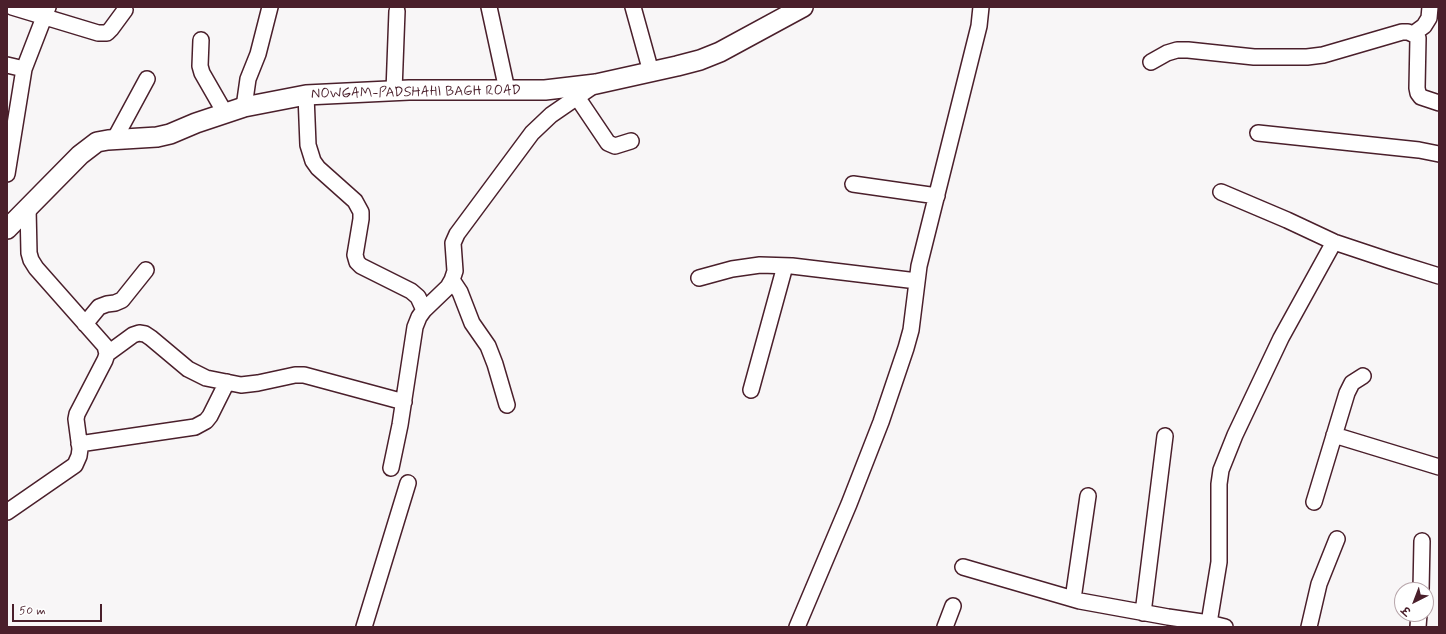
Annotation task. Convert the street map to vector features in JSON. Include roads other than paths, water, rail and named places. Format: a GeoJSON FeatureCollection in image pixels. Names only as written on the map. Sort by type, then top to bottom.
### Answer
{"type":"FeatureCollection","features":[{"type":"Feature","properties":{"kind":"main road","name":"NOWGAM-PADSHAHI BAGH ROAD"},"geometry":{"type":"LineString","coordinates":[[7,229],[80,155],[97,142],[157,137],[170,134],[196,123],[244,107],[306,95],[394,91],[545,90],[596,84],[677,66],[720,52],[803,7]]}},
{"type":"Feature","properties":{"kind":"street"},"geometry":{"type":"LineString","coordinates":[[12,7],[46,12],[103,34],[107,33],[111,29],[125,10]]}},
{"type":"Feature","properties":{"kind":"street"},"geometry":{"type":"LineString","coordinates":[[244,107],[248,79],[258,54],[270,7]]}},
{"type":"Feature","properties":{"kind":"street"},"geometry":{"type":"LineString","coordinates":[[489,7],[507,90]]}},
{"type":"Feature","properties":{"kind":"street"},"geometry":{"type":"LineString","coordinates":[[633,7],[651,72]]}},
{"type":"Feature","properties":{"kind":"street"},"geometry":{"type":"LineString","coordinates":[[797,627],[849,504],[883,415],[911,330],[919,266],[979,26],[981,7]]}},
{"type":"Feature","properties":{"kind":"street"},"geometry":{"type":"LineString","coordinates":[[1413,34],[1422,28],[1427,22],[1430,7]]}},
{"type":"Feature","properties":{"kind":"street"},"geometry":{"type":"LineString","coordinates":[[394,91],[397,11]]}},
{"type":"Feature","properties":{"kind":"street"},"geometry":{"type":"LineString","coordinates":[[7,174],[24,69],[46,12]]}},
{"type":"Feature","properties":{"kind":"street"},"geometry":{"type":"LineString","coordinates":[[1151,62],[1167,52],[1177,50],[1254,57],[1307,57],[1323,55],[1402,32],[1413,34],[1418,38],[1418,93],[1421,97],[1439,103]]}},
{"type":"Feature","properties":{"kind":"street"},"geometry":{"type":"LineString","coordinates":[[201,40],[200,66],[202,73],[225,113]]}},
{"type":"Feature","properties":{"kind":"street"},"geometry":{"type":"LineString","coordinates":[[7,65],[24,69]]}},
{"type":"Feature","properties":{"kind":"street"},"geometry":{"type":"LineString","coordinates":[[114,140],[147,79]]}},
{"type":"Feature","properties":{"kind":"street"},"geometry":{"type":"LineString","coordinates":[[391,468],[404,402],[415,327],[424,310],[448,287],[452,280],[455,271],[453,243],[457,234],[532,133],[551,115],[596,84]]}},
{"type":"Feature","properties":{"kind":"street"},"geometry":{"type":"LineString","coordinates":[[306,95],[308,145],[313,161],[318,168],[355,201],[361,212],[355,255],[357,262],[361,266],[411,291],[418,297],[424,310]]}},
{"type":"Feature","properties":{"kind":"street"},"geometry":{"type":"LineString","coordinates":[[577,97],[608,143],[615,146],[631,141]]}},
{"type":"Feature","properties":{"kind":"street"},"geometry":{"type":"LineString","coordinates":[[1258,133],[1419,150],[1439,154]]}},
{"type":"Feature","properties":{"kind":"street"},"geometry":{"type":"LineString","coordinates":[[853,184],[936,196]]}},
{"type":"Feature","properties":{"kind":"street"},"geometry":{"type":"LineString","coordinates":[[1221,192],[1334,242],[1439,276]]}},
{"type":"Feature","properties":{"kind":"street"},"geometry":{"type":"LineString","coordinates":[[7,512],[75,465],[79,456],[80,444],[76,419],[77,414],[107,354],[105,346],[36,268],[31,260],[29,253],[28,208]]}},
{"type":"Feature","properties":{"kind":"street"},"geometry":{"type":"LineString","coordinates":[[1209,623],[1219,562],[1219,484],[1221,470],[1234,435],[1281,338],[1334,242]]}},
{"type":"Feature","properties":{"kind":"street"},"geometry":{"type":"LineString","coordinates":[[699,278],[732,269],[760,265],[785,266],[916,282]]}},
{"type":"Feature","properties":{"kind":"street"},"geometry":{"type":"LineString","coordinates":[[751,390],[785,266]]}},
{"type":"Feature","properties":{"kind":"street"},"geometry":{"type":"LineString","coordinates":[[85,324],[100,307],[119,302],[146,270]]}},
{"type":"Feature","properties":{"kind":"street"},"geometry":{"type":"LineString","coordinates":[[452,280],[460,292],[472,323],[488,346],[507,405]]}},
{"type":"Feature","properties":{"kind":"street"},"geometry":{"type":"LineString","coordinates":[[107,354],[139,333],[145,334],[197,374],[206,378],[240,385],[258,384],[295,375],[304,375],[404,402]]}},
{"type":"Feature","properties":{"kind":"street"},"geometry":{"type":"LineString","coordinates":[[1314,502],[1349,387],[1355,380],[1363,376]]}},
{"type":"Feature","properties":{"kind":"street"},"geometry":{"type":"LineString","coordinates":[[80,444],[195,427],[206,421],[210,416],[227,382]]}},
{"type":"Feature","properties":{"kind":"street"},"geometry":{"type":"LineString","coordinates":[[1334,435],[1439,467]]}},
{"type":"Feature","properties":{"kind":"street"},"geometry":{"type":"LineString","coordinates":[[1143,613],[1165,436]]}},
{"type":"Feature","properties":{"kind":"street"},"geometry":{"type":"LineString","coordinates":[[364,627],[408,483]]}},
{"type":"Feature","properties":{"kind":"street"},"geometry":{"type":"LineString","coordinates":[[1073,599],[1088,496]]}},
{"type":"Feature","properties":{"kind":"street"},"geometry":{"type":"LineString","coordinates":[[1309,627],[1320,584],[1337,539]]}},
{"type":"Feature","properties":{"kind":"street"},"geometry":{"type":"LineString","coordinates":[[1421,582],[1422,541]]}},
{"type":"Feature","properties":{"kind":"street"},"geometry":{"type":"LineString","coordinates":[[963,567],[1073,599],[1225,627]]}},
{"type":"Feature","properties":{"kind":"street"},"geometry":{"type":"LineString","coordinates":[[945,627],[953,606]]}}]}
